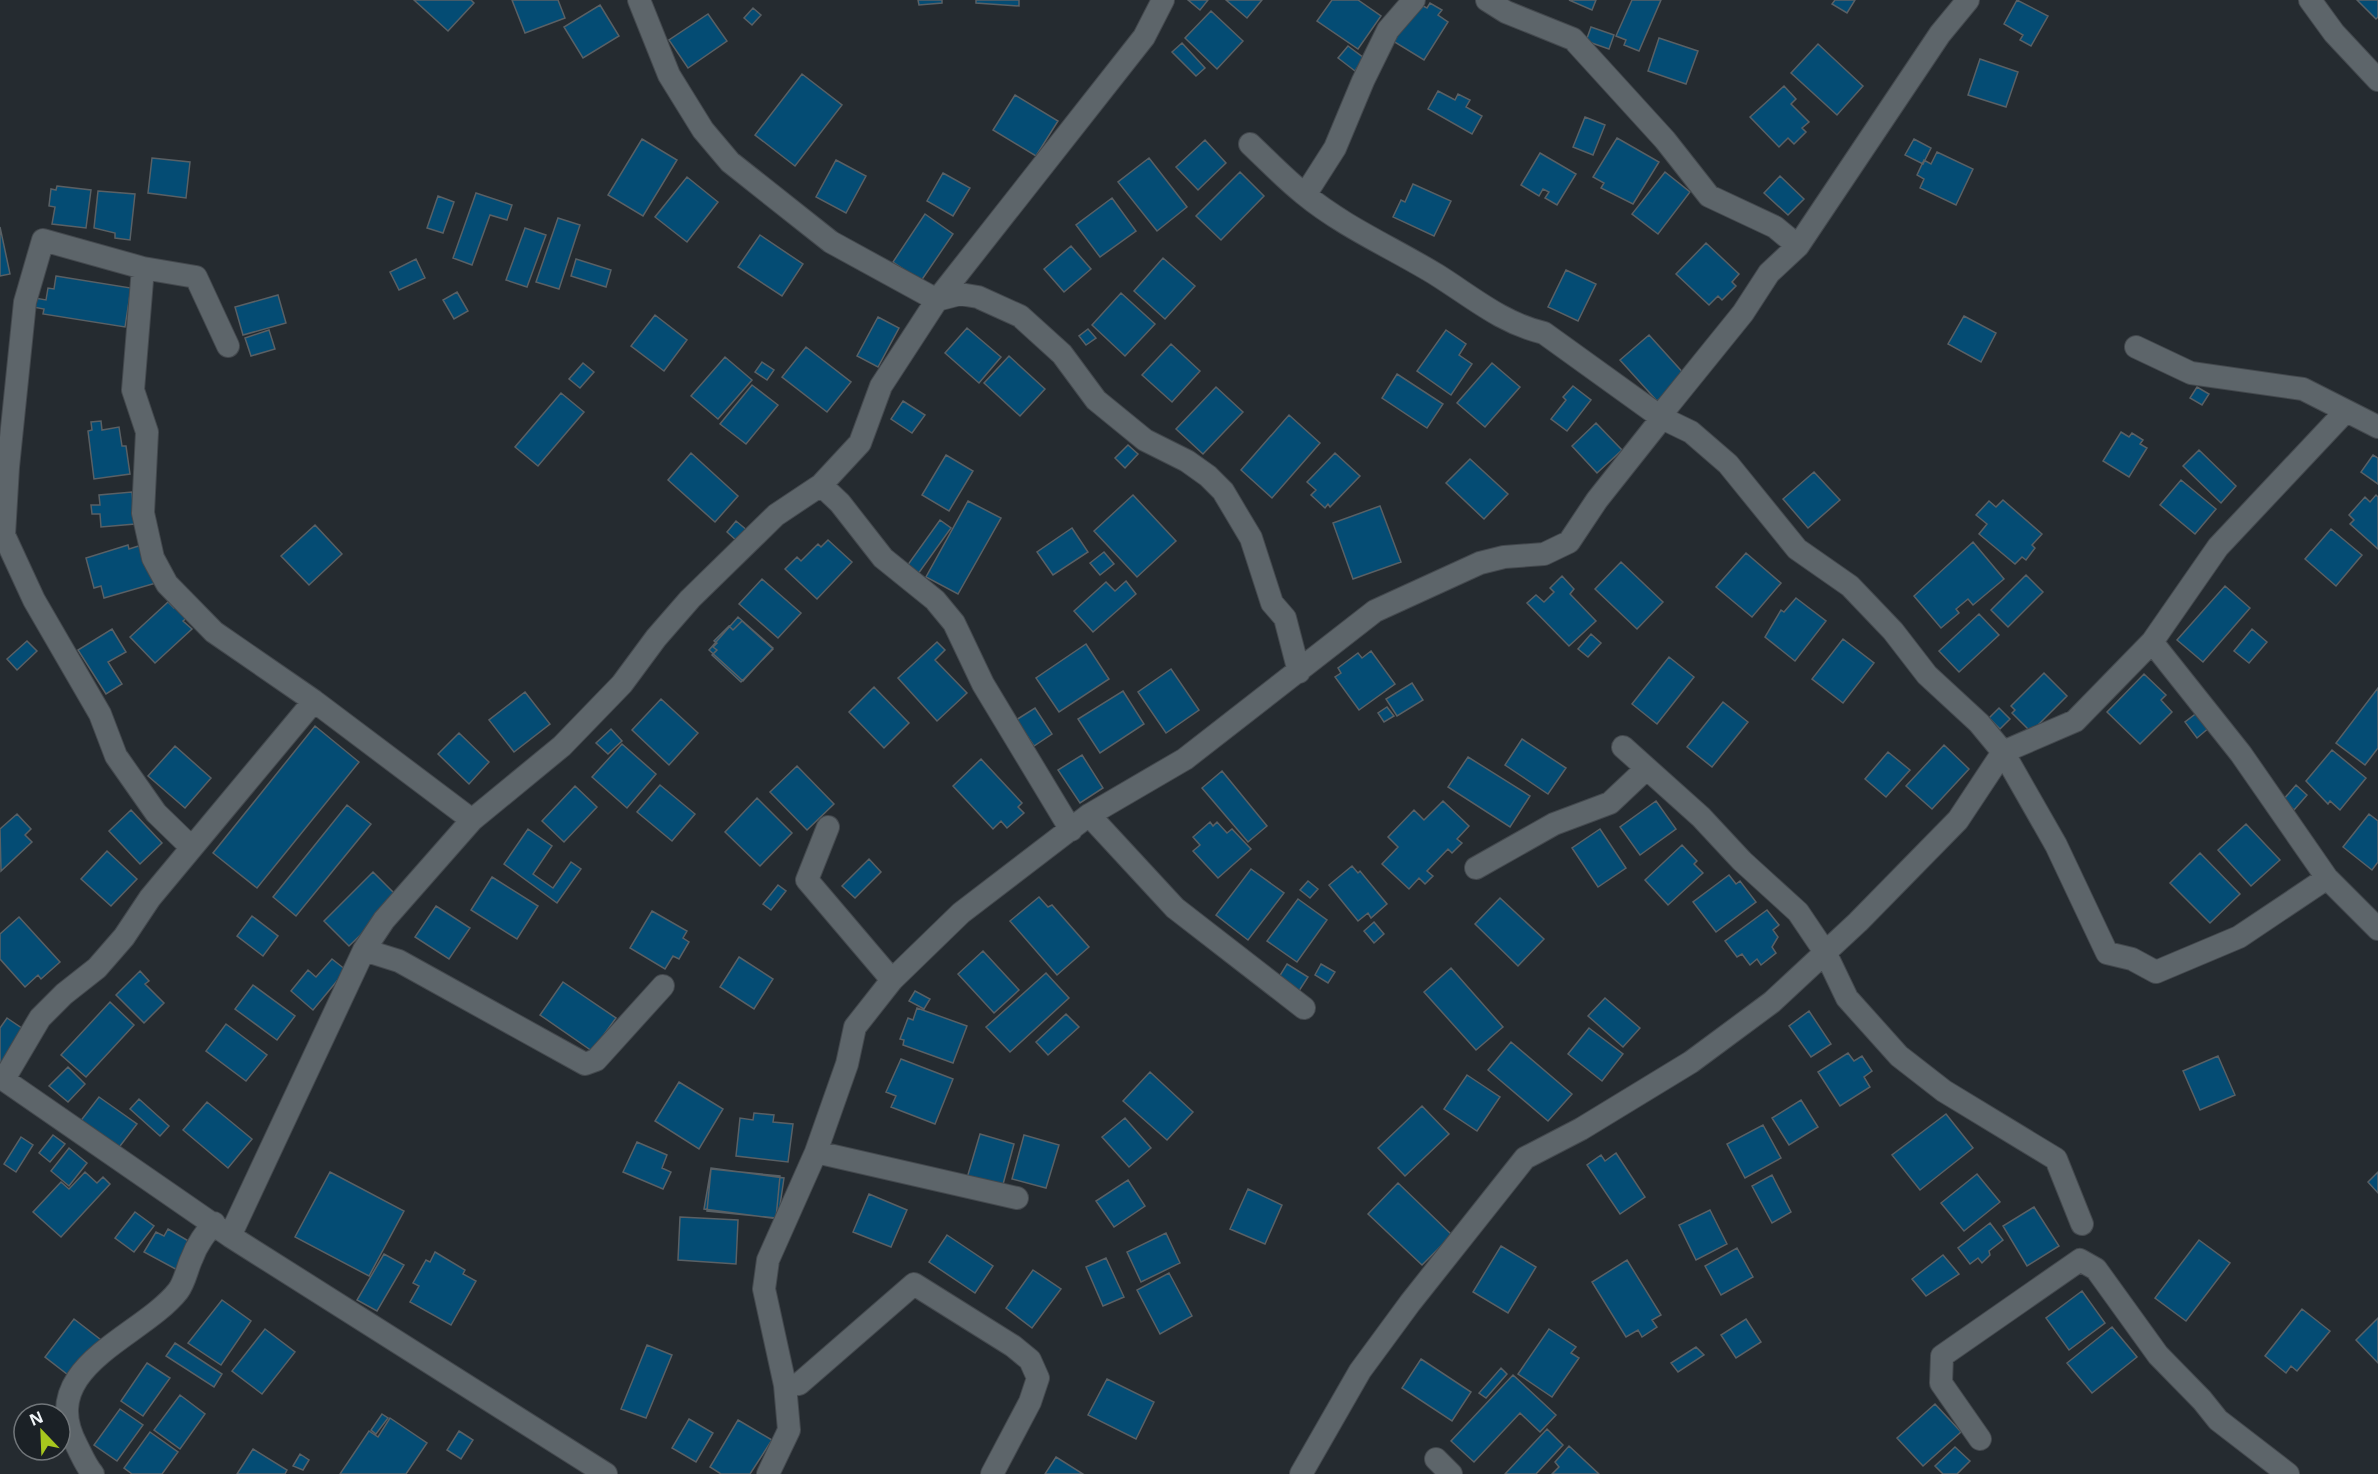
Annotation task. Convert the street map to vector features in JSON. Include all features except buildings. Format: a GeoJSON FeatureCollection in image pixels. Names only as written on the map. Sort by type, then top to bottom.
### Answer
{"type":"FeatureCollection","features":[{"type":"Feature","properties":{"kind":"street"},"geometry":{"type":"LineString","coordinates":[[639,0],[669,75],[703,130],[730,162],[831,242],[937,300],[960,294],[978,297],[1020,316],[1062,354],[1096,400],[1145,440],[1187,461],[1223,491],[1251,538],[1272,603],[1286,618],[1299,672]]}},
{"type":"Feature","properties":{"kind":"street"},"geometry":{"type":"LineString","coordinates":[[90,1473],[69,1433],[65,1415],[74,1383],[98,1356],[125,1332],[159,1309],[179,1290],[193,1255],[222,1230],[364,950],[384,920],[475,823],[562,746],[622,684],[656,638],[690,599],[776,515],[821,485],[860,443],[881,386],[937,300],[1144,38],[1163,0]]}},
{"type":"Feature","properties":{"kind":"street"},"geometry":{"type":"LineString","coordinates":[[1305,195],[1335,148],[1363,81],[1389,30],[1414,0]]}},
{"type":"Feature","properties":{"kind":"street"},"geometry":{"type":"LineString","coordinates":[[1486,0],[1506,12],[1573,39],[1665,140],[1709,196],[1775,227],[1798,246]]}},
{"type":"Feature","properties":{"kind":"street"},"geometry":{"type":"LineString","coordinates":[[768,1474],[789,1430],[785,1385],[764,1289],[768,1260],[816,1152],[847,1064],[855,1027],[892,980],[961,913],[1089,815],[1185,759],[1375,611],[1480,563],[1504,557],[1544,554],[1557,550],[1569,542],[1597,500],[1662,418],[1667,407],[1743,313],[1769,273],[1798,246],[1934,44],[1968,0]]}},
{"type":"Feature","properties":{"kind":"street"},"geometry":{"type":"LineString","coordinates":[[2310,0],[2334,33],[2378,80]]}},
{"type":"Feature","properties":{"kind":"street"},"geometry":{"type":"LineString","coordinates":[[1250,144],[1305,195],[1384,246],[1435,274],[1488,310],[1523,328],[1544,333],[1662,418],[1692,432],[1728,464],[1797,549],[1858,594],[1893,631],[1927,675],[1979,723],[2004,752],[2056,845],[2108,953],[2132,959],[2156,972],[2238,938],[2327,878]]}},
{"type":"Feature","properties":{"kind":"street"},"geometry":{"type":"LineString","coordinates":[[191,847],[156,813],[116,756],[100,714],[34,600],[4,535],[8,467],[25,302],[43,240],[143,268],[196,277],[228,345]]}},
{"type":"Feature","properties":{"kind":"street"},"geometry":{"type":"LineString","coordinates":[[143,268],[133,390],[147,432],[143,513],[153,558],[167,584],[214,632],[314,701],[475,823]]}},
{"type":"Feature","properties":{"kind":"street"},"geometry":{"type":"LineString","coordinates":[[2136,347],[2191,374],[2302,389],[2378,427]]}},
{"type":"Feature","properties":{"kind":"street"},"geometry":{"type":"LineString","coordinates":[[1301,1474],[1360,1371],[1410,1303],[1525,1158],[1581,1129],[1691,1062],[1772,1002],[1895,885],[1958,820],[2004,752],[2075,720],[2152,642],[2218,547],[2345,412]]}},
{"type":"Feature","properties":{"kind":"street"},"geometry":{"type":"LineString","coordinates":[[821,485],[840,503],[883,558],[935,600],[954,623],[983,684],[1071,830]]}},
{"type":"Feature","properties":{"kind":"street"},"geometry":{"type":"LineString","coordinates":[[475,823],[589,738],[688,620]]}},
{"type":"Feature","properties":{"kind":"street"},"geometry":{"type":"LineString","coordinates":[[2152,642],[2241,753],[2327,878],[2378,929]]}},
{"type":"Feature","properties":{"kind":"street"},"geometry":{"type":"LineString","coordinates":[[314,701],[191,847],[150,898],[124,937],[97,968],[64,994],[40,1018],[2,1078],[222,1230],[606,1474]]}},
{"type":"Feature","properties":{"kind":"street"},"geometry":{"type":"LineString","coordinates":[[1623,747],[1701,817],[1742,861],[1798,912],[1825,952],[1847,998],[1899,1056],[1944,1090],[2056,1159],[2082,1224]]}},
{"type":"Feature","properties":{"kind":"street"},"geometry":{"type":"LineString","coordinates":[[1476,868],[1554,824],[1610,803],[1646,769]]}},
{"type":"Feature","properties":{"kind":"street"},"geometry":{"type":"LineString","coordinates":[[1089,815],[1175,908],[1304,1008]]}},
{"type":"Feature","properties":{"kind":"street"},"geometry":{"type":"LineString","coordinates":[[828,827],[807,880],[892,980]]}},
{"type":"Feature","properties":{"kind":"street"},"geometry":{"type":"LineString","coordinates":[[364,950],[399,961],[585,1064],[596,1060],[663,986]]}},
{"type":"Feature","properties":{"kind":"street"},"geometry":{"type":"LineString","coordinates":[[816,1152],[1017,1198]]}},
{"type":"Feature","properties":{"kind":"street"},"geometry":{"type":"LineString","coordinates":[[1980,1439],[1941,1383],[1942,1356],[2080,1260],[2096,1269],[2158,1355],[2202,1400],[2218,1420],[2288,1474]]}},
{"type":"Feature","properties":{"kind":"street"},"geometry":{"type":"LineString","coordinates":[[785,1385],[799,1384],[914,1284],[1013,1346],[1030,1360],[1038,1378],[1030,1402],[992,1474]]}}]}
